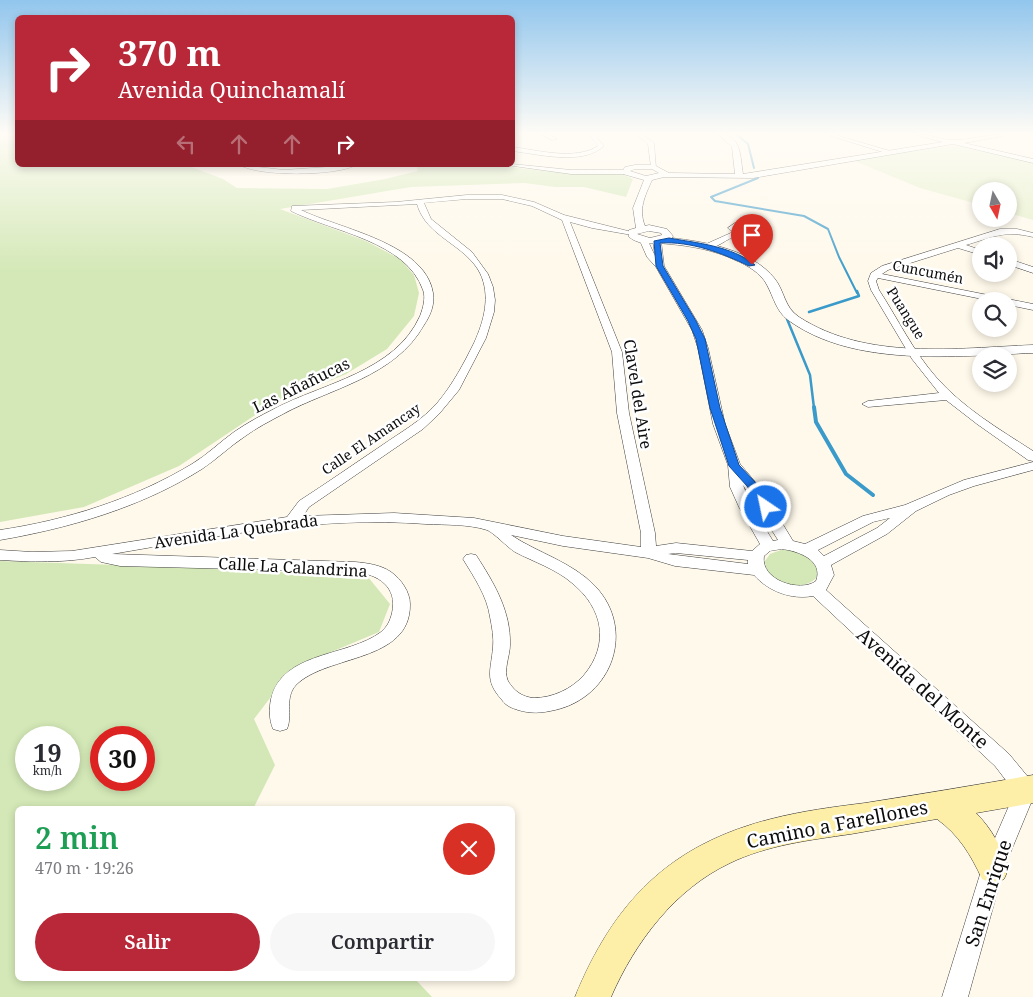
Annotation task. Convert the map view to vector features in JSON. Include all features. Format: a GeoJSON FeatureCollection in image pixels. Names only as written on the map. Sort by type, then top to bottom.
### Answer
{"type":"FeatureCollection","features":[{"type":"Feature","properties":{"kind":"main road","name":"Camino a Farellones"},"geometry":{"type":"LineString","coordinates":[[593,997],[616,949],[634,923],[654,900],[675,880],[705,860],[741,842],[764,835],[1029,789]]}},
{"type":"Feature","properties":{"kind":"main road"},"geometry":{"type":"LineString","coordinates":[[940,804],[972,828],[985,848],[993,868]]}},
{"type":"Feature","properties":{"kind":"street"},"geometry":{"type":"LineString","coordinates":[[640,181],[638,187],[641,191],[635,214],[636,238],[644,240],[663,239],[707,247],[738,258],[762,272],[772,283],[784,309],[808,327],[833,338],[857,344],[913,351],[1033,349]]}},
{"type":"Feature","properties":{"kind":"street"},"geometry":{"type":"LineString","coordinates":[[641,191],[646,187],[649,181]]}},
{"type":"Feature","properties":{"kind":"street"},"geometry":{"type":"LineString","coordinates":[[420,202],[467,197],[502,197],[534,204],[577,222],[636,231],[653,229],[664,232],[660,266]]}},
{"type":"Feature","properties":{"kind":"street","name":"Las Añañucas"},"geometry":{"type":"LineString","coordinates":[[0,535],[94,513],[136,497],[197,466],[231,440],[268,417],[382,364],[409,343],[427,311],[429,292],[422,274],[403,256],[385,244],[317,221],[294,209],[420,202]]}},
{"type":"Feature","properties":{"kind":"street","name":"Calle El Amancay"},"geometry":{"type":"LineString","coordinates":[[292,520],[298,510],[311,498],[437,412],[452,394],[483,336],[491,308],[490,290],[485,275],[476,260],[466,249],[427,221],[422,214],[420,202]]}},
{"type":"Feature","properties":{"kind":"street"},"geometry":{"type":"LineString","coordinates":[[638,207],[653,229]]}},
{"type":"Feature","properties":{"kind":"street","name":"Clavel del Aire"},"geometry":{"type":"LineString","coordinates":[[565,218],[617,352],[623,413],[648,533],[649,554]]}},
{"type":"Feature","properties":{"kind":"street","name":"Puangue"},"geometry":{"type":"LineString","coordinates":[[1033,235],[1014,230],[1003,231],[885,268],[874,276],[872,281],[875,290],[913,351],[932,378],[948,396],[1033,457]]}},
{"type":"Feature","properties":{"kind":"street"},"geometry":{"type":"LineString","coordinates":[[707,247],[739,232]]}},
{"type":"Feature","properties":{"kind":"street"},"geometry":{"type":"LineString","coordinates":[[644,240],[650,257],[660,266],[692,321],[700,339],[715,408],[734,466],[735,481],[739,492],[769,546]]}},
{"type":"Feature","properties":{"kind":"street"},"geometry":{"type":"LineString","coordinates":[[956,245],[972,250]]}},
{"type":"Feature","properties":{"kind":"street"},"geometry":{"type":"LineString","coordinates":[[1017,265],[1033,270]]}},
{"type":"Feature","properties":{"kind":"street","name":"Cuncumén"},"geometry":{"type":"LineString","coordinates":[[874,276],[972,295]]}},
{"type":"Feature","properties":{"kind":"street","name":"Cuncumén"},"geometry":{"type":"LineString","coordinates":[[1017,304],[1033,307]]}},
{"type":"Feature","properties":{"kind":"street"},"geometry":{"type":"LineString","coordinates":[[868,404],[948,396]]}},
{"type":"Feature","properties":{"kind":"street"},"geometry":{"type":"LineString","coordinates":[[734,466],[757,492],[788,544]]}},
{"type":"Feature","properties":{"kind":"street"},"geometry":{"type":"LineString","coordinates":[[806,550],[858,524],[879,516],[910,508],[961,486],[1033,466]]}},
{"type":"Feature","properties":{"kind":"street"},"geometry":{"type":"LineString","coordinates":[[823,563],[882,532],[910,508]]}},
{"type":"Feature","properties":{"kind":"street","name":"Avenida La Quebrada"},"geometry":{"type":"LineString","coordinates":[[0,555],[51,557],[98,552],[226,529],[292,520],[394,517],[447,520],[492,526],[562,541],[649,554],[675,561],[757,563]]}},
{"type":"Feature","properties":{"kind":"street"},"geometry":{"type":"LineString","coordinates":[[471,559],[489,589],[498,615],[502,644],[498,678],[511,698],[530,706],[557,704],[575,694],[590,682],[602,664],[609,639],[606,617],[599,602],[589,588],[574,574],[508,540],[492,526]]}},
{"type":"Feature","properties":{"kind":"street"},"geometry":{"type":"LineString","coordinates":[[788,544],[806,550],[823,563],[827,575],[825,581],[815,589],[799,592],[782,589],[767,581],[757,563],[759,552],[769,546],[788,544]]}},
{"type":"Feature","properties":{"kind":"street","name":"Calle La Calandrina"},"geometry":{"type":"LineString","coordinates":[[98,552],[106,558],[120,561],[355,567],[374,570],[389,578],[399,590],[402,603],[400,618],[396,626],[389,634],[373,645],[317,664],[290,680],[282,693],[278,713],[280,723]]}},
{"type":"Feature","properties":{"kind":"street","name":"Avenida del Monte"},"geometry":{"type":"LineString","coordinates":[[815,589],[1002,760],[1029,789]]}},
{"type":"Feature","properties":{"kind":"street","name":"San Enrique"},"geometry":{"type":"LineString","coordinates":[[955,997],[993,868],[1029,789]]}},
{"type":"Feature","properties":{"kind":"green space"},"geometry":{"type":"Polygon","coordinates":[[[0,181],[225,181],[237,188],[327,189],[376,181],[632,181],[626,197],[584,187],[555,187],[525,183],[411,187],[280,209],[366,241],[400,259],[414,275],[419,293],[414,316],[387,349],[346,374],[267,407],[179,466],[84,507],[0,522],[0,181]]]}},
{"type":"Feature","properties":{"kind":"green space"},"geometry":{"type":"Polygon","coordinates":[[[902,181],[1033,181],[1033,220],[1018,216],[1018,182],[972,182],[972,202],[920,188],[902,181]]]}},
{"type":"Feature","properties":{"kind":"green space"},"geometry":{"type":"Polygon","coordinates":[[[781,550],[797,552],[807,557],[818,570],[816,578],[802,585],[794,585],[777,580],[767,569],[765,561],[770,554],[781,550]]]}},
{"type":"Feature","properties":{"kind":"green space"},"geometry":{"type":"Polygon","coordinates":[[[0,561],[235,569],[368,577],[390,604],[379,632],[293,668],[254,719],[275,765],[254,806],[15,806],[15,981],[417,981],[432,997],[0,997],[0,561]]]}},
{"type":"Feature","properties":{"kind":"waterway"},"geometry":{"type":"LineString","coordinates":[[752,181],[711,197],[715,201],[804,216],[828,229],[839,257],[857,293]]}},
{"type":"Feature","properties":{"kind":"waterway"},"geometry":{"type":"LineString","coordinates":[[809,312],[859,296],[857,291]]}},
{"type":"Feature","properties":{"kind":"waterway"},"geometry":{"type":"LineString","coordinates":[[787,319],[810,375],[814,408]]}},
{"type":"Feature","properties":{"kind":"waterway"},"geometry":{"type":"LineString","coordinates":[[814,407],[816,422],[846,474],[873,495]]}},
{"type":"Feature","properties":{"kind":"route"},"geometry":{"type":"LineString","coordinates":[[752,265],[707,247],[669,240],[657,241],[660,266],[697,330],[703,348],[715,408],[734,466],[751,484],[766,507]]}}]}
